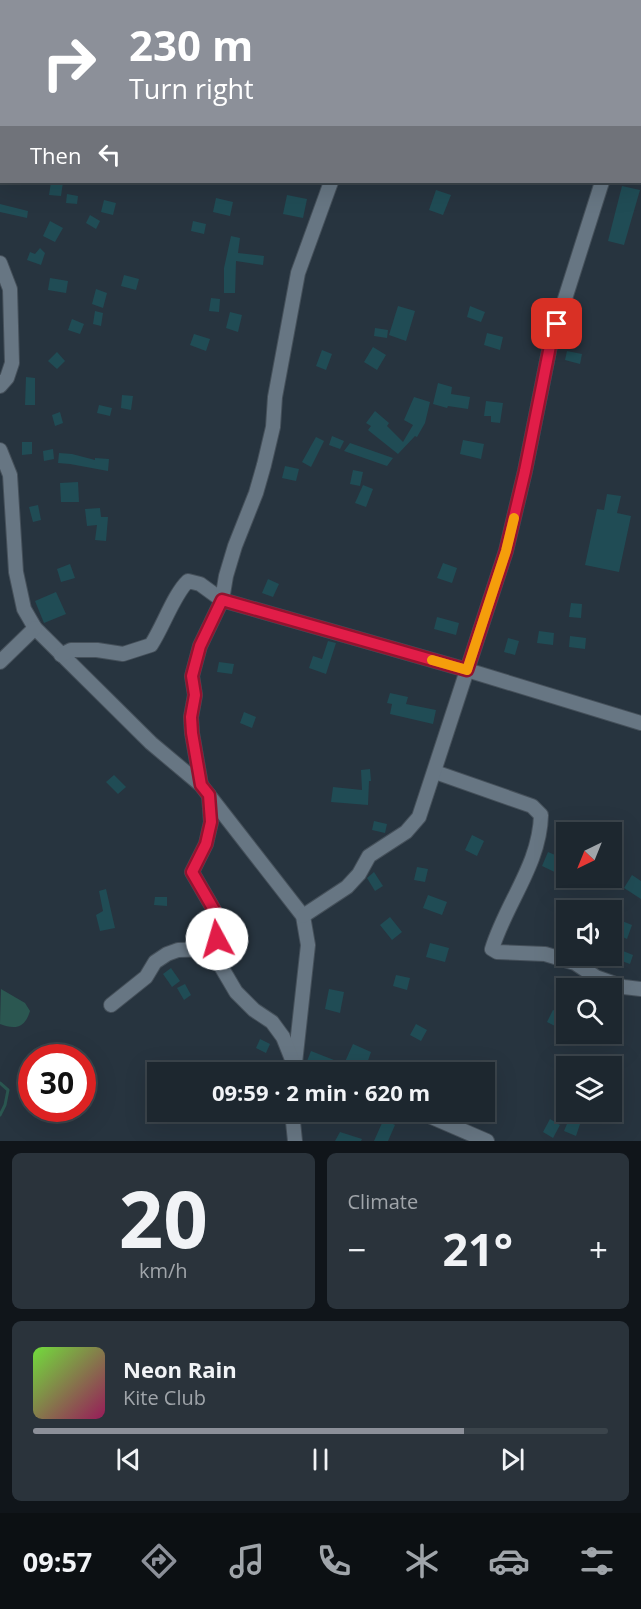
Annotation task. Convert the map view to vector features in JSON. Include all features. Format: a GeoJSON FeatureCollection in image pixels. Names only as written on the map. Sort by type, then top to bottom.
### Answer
{"type":"FeatureCollection","features":[{"type":"Feature","properties":{"kind":"street"},"geometry":{"type":"LineString","coordinates":[[292,1062],[283,1037],[272,1022],[254,1010],[236,992],[216,958],[217,924],[214,910],[192,872],[206,844],[211,822],[192,733],[191,717],[195,695],[192,676],[200,646],[222,600],[235,546],[256,493],[264,465],[273,427],[275,397],[298,273],[331,183]]}},
{"type":"Feature","properties":{"kind":"street"},"geometry":{"type":"LineString","coordinates":[[303,916],[347,887],[359,874],[369,856],[406,832],[419,817],[506,551],[550,346],[602,183]]}},
{"type":"Feature","properties":{"kind":"street"},"geometry":{"type":"LineString","coordinates":[[0,263],[10,290],[12,363],[7,378],[0,386]]}},
{"type":"Feature","properties":{"kind":"street"},"geometry":{"type":"LineString","coordinates":[[0,450],[10,475],[16,572],[24,609],[35,628],[151,743],[205,790],[303,916],[308,945],[296,1062]]}},
{"type":"Feature","properties":{"kind":"street"},"geometry":{"type":"LineString","coordinates":[[61,655],[71,650],[97,650],[123,654],[151,645],[163,627],[179,589],[188,580],[200,584],[222,600],[467,670],[641,723]]}},
{"type":"Feature","properties":{"kind":"street"},"geometry":{"type":"LineString","coordinates":[[0,662],[35,628]]}},
{"type":"Feature","properties":{"kind":"street"},"geometry":{"type":"LineString","coordinates":[[435,772],[532,806],[541,814],[530,867],[492,949],[496,952],[545,954],[575,963],[596,977],[624,987],[641,989]]}},
{"type":"Feature","properties":{"kind":"street"},"geometry":{"type":"LineString","coordinates":[[111,1005],[146,977],[155,962],[167,954],[178,950],[216,949]]}},
{"type":"Feature","properties":{"kind":"street"},"geometry":{"type":"LineString","coordinates":[[293,1122],[295,1141]]}},
{"type":"Feature","properties":{"kind":"street"},"geometry":{"type":"LineString","coordinates":[[443,1122],[487,1141]]}},
{"type":"Feature","properties":{"kind":"shaded area"},"geometry":{"type":"Polygon","coordinates":[[[1,989],[25,1003],[30,1011],[28,1017],[19,1026],[10,1027],[0,1024],[1,989]]]}},
{"type":"Feature","properties":{"kind":"building"},"geometry":{"type":"Polygon","coordinates":[[[51,183],[63,183],[61,196],[49,195],[51,183]]]}},
{"type":"Feature","properties":{"kind":"building"},"geometry":{"type":"Polygon","coordinates":[[[622,186],[640,190],[624,245],[608,241],[622,186]]]}},
{"type":"Feature","properties":{"kind":"building"},"geometry":{"type":"Polygon","coordinates":[[[436,190],[451,195],[443,215],[429,210],[436,190]]]}},
{"type":"Feature","properties":{"kind":"building"},"geometry":{"type":"Polygon","coordinates":[[[67,194],[78,196],[77,204],[66,203],[67,194]]]}},
{"type":"Feature","properties":{"kind":"building"},"geometry":{"type":"Polygon","coordinates":[[[287,195],[307,199],[303,218],[283,214],[287,195]]]}},
{"type":"Feature","properties":{"kind":"building"},"geometry":{"type":"Polygon","coordinates":[[[216,198],[233,202],[230,216],[213,212],[216,198]]]}},
{"type":"Feature","properties":{"kind":"building"},"geometry":{"type":"Polygon","coordinates":[[[104,200],[116,203],[113,215],[101,212],[104,200]]]}},
{"type":"Feature","properties":{"kind":"building"},"geometry":{"type":"Polygon","coordinates":[[[0,204],[28,211],[27,218],[0,212],[0,204]]]}},
{"type":"Feature","properties":{"kind":"building"},"geometry":{"type":"Polygon","coordinates":[[[90,215],[100,221],[96,229],[86,223],[90,215]]]}},
{"type":"Feature","properties":{"kind":"building"},"geometry":{"type":"Polygon","coordinates":[[[50,221],[63,228],[55,242],[43,236],[50,221]]]}},
{"type":"Feature","properties":{"kind":"building"},"geometry":{"type":"Polygon","coordinates":[[[193,221],[206,224],[204,234],[191,231],[193,221]]]}},
{"type":"Feature","properties":{"kind":"building"},"geometry":{"type":"Polygon","coordinates":[[[231,236],[240,238],[238,253],[264,256],[263,265],[236,261],[235,293],[224,293],[224,268],[231,236]]]}},
{"type":"Feature","properties":{"kind":"building"},"geometry":{"type":"Polygon","coordinates":[[[40,248],[45,253],[41,265],[27,260],[30,252],[35,254],[40,248]]]}},
{"type":"Feature","properties":{"kind":"building"},"geometry":{"type":"Polygon","coordinates":[[[124,275],[139,279],[136,290],[121,286],[124,275]]]}},
{"type":"Feature","properties":{"kind":"building"},"geometry":{"type":"Polygon","coordinates":[[[50,278],[68,281],[66,293],[48,290],[50,278]]]}},
{"type":"Feature","properties":{"kind":"building"},"geometry":{"type":"Polygon","coordinates":[[[96,289],[107,293],[103,308],[92,304],[96,289]]]}},
{"type":"Feature","properties":{"kind":"building"},"geometry":{"type":"Polygon","coordinates":[[[211,298],[220,299],[219,312],[209,311],[211,298]]]}},
{"type":"Feature","properties":{"kind":"building"},"geometry":{"type":"Polygon","coordinates":[[[398,306],[415,311],[406,341],[389,335],[398,306]]]}},
{"type":"Feature","properties":{"kind":"building"},"geometry":{"type":"Polygon","coordinates":[[[470,306],[485,312],[481,322],[467,317],[470,306]]]}},
{"type":"Feature","properties":{"kind":"building"},"geometry":{"type":"Polygon","coordinates":[[[95,311],[103,313],[101,326],[93,324],[95,311]]]}},
{"type":"Feature","properties":{"kind":"building"},"geometry":{"type":"Polygon","coordinates":[[[230,312],[242,315],[238,332],[226,328],[230,312]]]}},
{"type":"Feature","properties":{"kind":"building"},"geometry":{"type":"Polygon","coordinates":[[[72,319],[84,324],[80,334],[68,330],[72,319]]]}},
{"type":"Feature","properties":{"kind":"building"},"geometry":{"type":"Polygon","coordinates":[[[375,328],[388,330],[387,338],[374,336],[375,328]]]}},
{"type":"Feature","properties":{"kind":"building"},"geometry":{"type":"Polygon","coordinates":[[[487,333],[503,337],[500,350],[484,345],[487,333]]]}},
{"type":"Feature","properties":{"kind":"building"},"geometry":{"type":"Polygon","coordinates":[[[194,334],[210,339],[206,351],[190,345],[194,334]]]}},
{"type":"Feature","properties":{"kind":"building"},"geometry":{"type":"Polygon","coordinates":[[[373,347],[386,355],[377,370],[364,362],[373,347]]]}},
{"type":"Feature","properties":{"kind":"building"},"geometry":{"type":"Polygon","coordinates":[[[322,350],[332,354],[326,370],[316,366],[322,350]]]}},
{"type":"Feature","properties":{"kind":"building"},"geometry":{"type":"Polygon","coordinates":[[[567,351],[582,354],[580,364],[565,360],[567,351]]]}},
{"type":"Feature","properties":{"kind":"building"},"geometry":{"type":"Polygon","coordinates":[[[57,352],[65,361],[57,369],[48,361],[57,352]]]}},
{"type":"Feature","properties":{"kind":"building"},"geometry":{"type":"Polygon","coordinates":[[[26,377],[35,378],[35,405],[25,405],[26,377]]]}},
{"type":"Feature","properties":{"kind":"building"},"geometry":{"type":"Polygon","coordinates":[[[438,383],[452,387],[451,394],[470,397],[468,409],[448,406],[447,408],[433,404],[438,383]]]}},
{"type":"Feature","properties":{"kind":"building"},"geometry":{"type":"Polygon","coordinates":[[[122,395],[133,396],[131,410],[121,408],[122,395]]]}},
{"type":"Feature","properties":{"kind":"building"},"geometry":{"type":"Polygon","coordinates":[[[414,397],[430,402],[425,423],[417,437],[415,436],[398,454],[368,430],[371,426],[366,423],[375,411],[389,423],[387,426],[403,442],[413,425],[404,420],[414,397]]]}},
{"type":"Feature","properties":{"kind":"building"},"geometry":{"type":"Polygon","coordinates":[[[486,401],[503,403],[500,423],[491,422],[491,416],[484,416],[486,401]]]}},
{"type":"Feature","properties":{"kind":"building"},"geometry":{"type":"Polygon","coordinates":[[[99,405],[112,408],[110,416],[97,413],[99,405]]]}},
{"type":"Feature","properties":{"kind":"building"},"geometry":{"type":"Polygon","coordinates":[[[60,412],[63,423],[55,426],[52,415],[60,412]]]}},
{"type":"Feature","properties":{"kind":"building"},"geometry":{"type":"Polygon","coordinates":[[[332,436],[344,441],[340,449],[329,445],[332,436]]]}},
{"type":"Feature","properties":{"kind":"building"},"geometry":{"type":"Polygon","coordinates":[[[316,437],[324,441],[311,467],[302,462],[316,437]]]}},
{"type":"Feature","properties":{"kind":"building"},"geometry":{"type":"Polygon","coordinates":[[[463,440],[484,444],[481,459],[460,454],[463,440]]]}},
{"type":"Feature","properties":{"kind":"building"},"geometry":{"type":"Polygon","coordinates":[[[22,442],[32,442],[32,454],[22,455],[22,442]]]}},
{"type":"Feature","properties":{"kind":"building"},"geometry":{"type":"Polygon","coordinates":[[[350,443],[393,458],[387,466],[344,451],[350,443]]]}},
{"type":"Feature","properties":{"kind":"building"},"geometry":{"type":"Polygon","coordinates":[[[53,449],[54,459],[44,461],[43,451],[53,449]]]}},
{"type":"Feature","properties":{"kind":"building"},"geometry":{"type":"Polygon","coordinates":[[[59,453],[95,460],[95,458],[109,459],[108,471],[58,463],[59,453]]]}},
{"type":"Feature","properties":{"kind":"building"},"geometry":{"type":"Polygon","coordinates":[[[285,466],[299,469],[296,481],[282,478],[285,466]]]}},
{"type":"Feature","properties":{"kind":"building"},"geometry":{"type":"Polygon","coordinates":[[[353,470],[363,472],[360,486],[350,484],[353,470]]]}},
{"type":"Feature","properties":{"kind":"building"},"geometry":{"type":"Polygon","coordinates":[[[78,482],[79,502],[61,502],[60,483],[78,482]]]}},
{"type":"Feature","properties":{"kind":"building"},"geometry":{"type":"Polygon","coordinates":[[[363,485],[373,489],[366,507],[355,503],[363,485]]]}},
{"type":"Feature","properties":{"kind":"building"},"geometry":{"type":"Polygon","coordinates":[[[607,494],[621,496],[617,513],[631,516],[619,572],[585,565],[597,509],[604,510],[607,494]]]}},
{"type":"Feature","properties":{"kind":"building"},"geometry":{"type":"Polygon","coordinates":[[[38,505],[41,520],[33,522],[29,507],[38,505]]]}},
{"type":"Feature","properties":{"kind":"building"},"geometry":{"type":"Polygon","coordinates":[[[100,508],[101,517],[108,517],[106,541],[95,540],[97,525],[87,526],[85,509],[100,508]]]}},
{"type":"Feature","properties":{"kind":"building"},"geometry":{"type":"Polygon","coordinates":[[[443,563],[457,568],[452,583],[437,578],[443,563]]]}},
{"type":"Feature","properties":{"kind":"building"},"geometry":{"type":"Polygon","coordinates":[[[70,564],[75,578],[61,582],[57,569],[70,564]]]}},
{"type":"Feature","properties":{"kind":"building"},"geometry":{"type":"Polygon","coordinates":[[[268,579],[279,584],[273,597],[262,593],[268,579]]]}},
{"type":"Feature","properties":{"kind":"building"},"geometry":{"type":"Polygon","coordinates":[[[56,592],[66,614],[44,623],[35,601],[56,592]]]}},
{"type":"Feature","properties":{"kind":"building"},"geometry":{"type":"Polygon","coordinates":[[[571,603],[582,604],[581,618],[569,617],[571,603]]]}},
{"type":"Feature","properties":{"kind":"building"},"geometry":{"type":"Polygon","coordinates":[[[437,617],[459,623],[456,635],[434,629],[437,617]]]}},
{"type":"Feature","properties":{"kind":"building"},"geometry":{"type":"Polygon","coordinates":[[[539,631],[554,633],[553,645],[537,643],[539,631]]]}},
{"type":"Feature","properties":{"kind":"building"},"geometry":{"type":"Polygon","coordinates":[[[570,636],[586,638],[585,649],[569,647],[570,636]]]}},
{"type":"Feature","properties":{"kind":"building"},"geometry":{"type":"Polygon","coordinates":[[[508,638],[519,641],[515,655],[504,652],[508,638]]]}},
{"type":"Feature","properties":{"kind":"building"},"geometry":{"type":"Polygon","coordinates":[[[328,641],[336,643],[326,674],[309,668],[313,656],[322,659],[328,641]]]}},
{"type":"Feature","properties":{"kind":"building"},"geometry":{"type":"Polygon","coordinates":[[[219,662],[234,664],[232,674],[217,672],[219,662]]]}},
{"type":"Feature","properties":{"kind":"building"},"geometry":{"type":"Polygon","coordinates":[[[390,693],[408,697],[406,704],[436,710],[433,724],[390,714],[392,704],[387,703],[390,693]]]}},
{"type":"Feature","properties":{"kind":"building"},"geometry":{"type":"Polygon","coordinates":[[[244,712],[256,717],[252,728],[240,723],[244,712]]]}},
{"type":"Feature","properties":{"kind":"building"},"geometry":{"type":"Polygon","coordinates":[[[370,769],[368,805],[331,802],[333,787],[362,790],[361,770],[370,769]]]}},
{"type":"Feature","properties":{"kind":"building"},"geometry":{"type":"Polygon","coordinates":[[[114,775],[126,787],[118,794],[106,782],[114,775]]]}},
{"type":"Feature","properties":{"kind":"building"},"geometry":{"type":"Polygon","coordinates":[[[374,821],[387,824],[385,833],[372,830],[374,821]]]}},
{"type":"Feature","properties":{"kind":"building"},"geometry":{"type":"Polygon","coordinates":[[[472,835],[484,841],[477,856],[465,850],[472,835]]]}},
{"type":"Feature","properties":{"kind":"building"},"geometry":{"type":"Polygon","coordinates":[[[548,852],[556,855],[556,873],[542,866],[548,852]]]}},
{"type":"Feature","properties":{"kind":"building"},"geometry":{"type":"Polygon","coordinates":[[[417,867],[428,869],[425,882],[414,880],[417,867]]]}},
{"type":"Feature","properties":{"kind":"building"},"geometry":{"type":"Polygon","coordinates":[[[374,872],[383,886],[375,891],[367,878],[374,872]]]}},
{"type":"Feature","properties":{"kind":"building"},"geometry":{"type":"Polygon","coordinates":[[[632,875],[641,881],[641,899],[624,888],[632,875]]]}},
{"type":"Feature","properties":{"kind":"building"},"geometry":{"type":"Polygon","coordinates":[[[106,889],[115,928],[100,931],[96,915],[103,911],[99,891],[106,889]]]}},
{"type":"Feature","properties":{"kind":"building"},"geometry":{"type":"Polygon","coordinates":[[[428,895],[447,902],[442,915],[423,908],[428,895]]]}},
{"type":"Feature","properties":{"kind":"building"},"geometry":{"type":"Polygon","coordinates":[[[155,897],[167,897],[167,906],[154,905],[155,897]]]}},
{"type":"Feature","properties":{"kind":"building"},"geometry":{"type":"Polygon","coordinates":[[[197,914],[206,915],[205,930],[196,929],[197,914]]]}},
{"type":"Feature","properties":{"kind":"building"},"geometry":{"type":"Polygon","coordinates":[[[390,917],[402,932],[392,940],[380,925],[390,917]]]}},
{"type":"Feature","properties":{"kind":"building"},"geometry":{"type":"Polygon","coordinates":[[[622,921],[632,925],[627,939],[622,937],[622,921]]]}},
{"type":"Feature","properties":{"kind":"building"},"geometry":{"type":"Polygon","coordinates":[[[430,943],[449,948],[445,962],[426,957],[430,943]]]}},
{"type":"Feature","properties":{"kind":"building"},"geometry":{"type":"Polygon","coordinates":[[[623,951],[633,955],[630,964],[622,961],[623,951]]]}},
{"type":"Feature","properties":{"kind":"building"},"geometry":{"type":"Polygon","coordinates":[[[171,968],[180,981],[172,987],[163,974],[171,968]]]}},
{"type":"Feature","properties":{"kind":"building"},"geometry":{"type":"Polygon","coordinates":[[[396,975],[410,978],[407,990],[393,986],[396,975]]]}},
{"type":"Feature","properties":{"kind":"building"},"geometry":{"type":"Polygon","coordinates":[[[185,984],[191,995],[184,1000],[177,988],[185,984]]]}},
{"type":"Feature","properties":{"kind":"building"},"geometry":{"type":"Polygon","coordinates":[[[329,989],[344,992],[340,1013],[325,1009],[329,989]]]}},
{"type":"Feature","properties":{"kind":"building"},"geometry":{"type":"Polygon","coordinates":[[[553,1010],[556,1011],[556,1026],[547,1022],[553,1010]]]}},
{"type":"Feature","properties":{"kind":"building"},"geometry":{"type":"Polygon","coordinates":[[[416,1024],[427,1030],[421,1041],[410,1035],[416,1024]]]}},
{"type":"Feature","properties":{"kind":"building"},"geometry":{"type":"Polygon","coordinates":[[[260,1039],[270,1044],[266,1053],[256,1048],[260,1039]]]}},
{"type":"Feature","properties":{"kind":"building"},"geometry":{"type":"Polygon","coordinates":[[[353,1044],[371,1052],[368,1062],[345,1062],[353,1044]]]}},
{"type":"Feature","properties":{"kind":"building"},"geometry":{"type":"Polygon","coordinates":[[[311,1051],[339,1062],[309,1062],[307,1061],[311,1051]]]}},
{"type":"Feature","properties":{"kind":"building"},"geometry":{"type":"Polygon","coordinates":[[[550,1119],[560,1125],[553,1138],[543,1132],[550,1119]]]}},
{"type":"Feature","properties":{"kind":"building"},"geometry":{"type":"Polygon","coordinates":[[[378,1122],[391,1122],[395,1125],[388,1141],[374,1141],[382,1123],[378,1122]]]}},
{"type":"Feature","properties":{"kind":"building"},"geometry":{"type":"Polygon","coordinates":[[[568,1122],[581,1122],[576,1136],[564,1131],[568,1122]]]}},
{"type":"Feature","properties":{"kind":"building"},"geometry":{"type":"Polygon","coordinates":[[[340,1132],[362,1139],[361,1141],[335,1141],[340,1132]]]}},
{"type":"Feature","properties":{"kind":"waterway"},"geometry":{"type":"LineString","coordinates":[[0,1083],[8,1090],[0,1115]]}},
{"type":"Feature","properties":{"kind":"slow traffic"},"geometry":{"type":"LineString","coordinates":[[432,660],[467,670],[506,551],[514,518]]}},
{"type":"Feature","properties":{"kind":"route"},"geometry":{"type":"LineString","coordinates":[[217,939],[214,910],[192,872],[206,844],[211,822],[209,795],[201,785],[191,717],[195,695],[192,676],[200,646],[222,600],[467,670],[506,551],[550,346],[557,324]]}}]}
